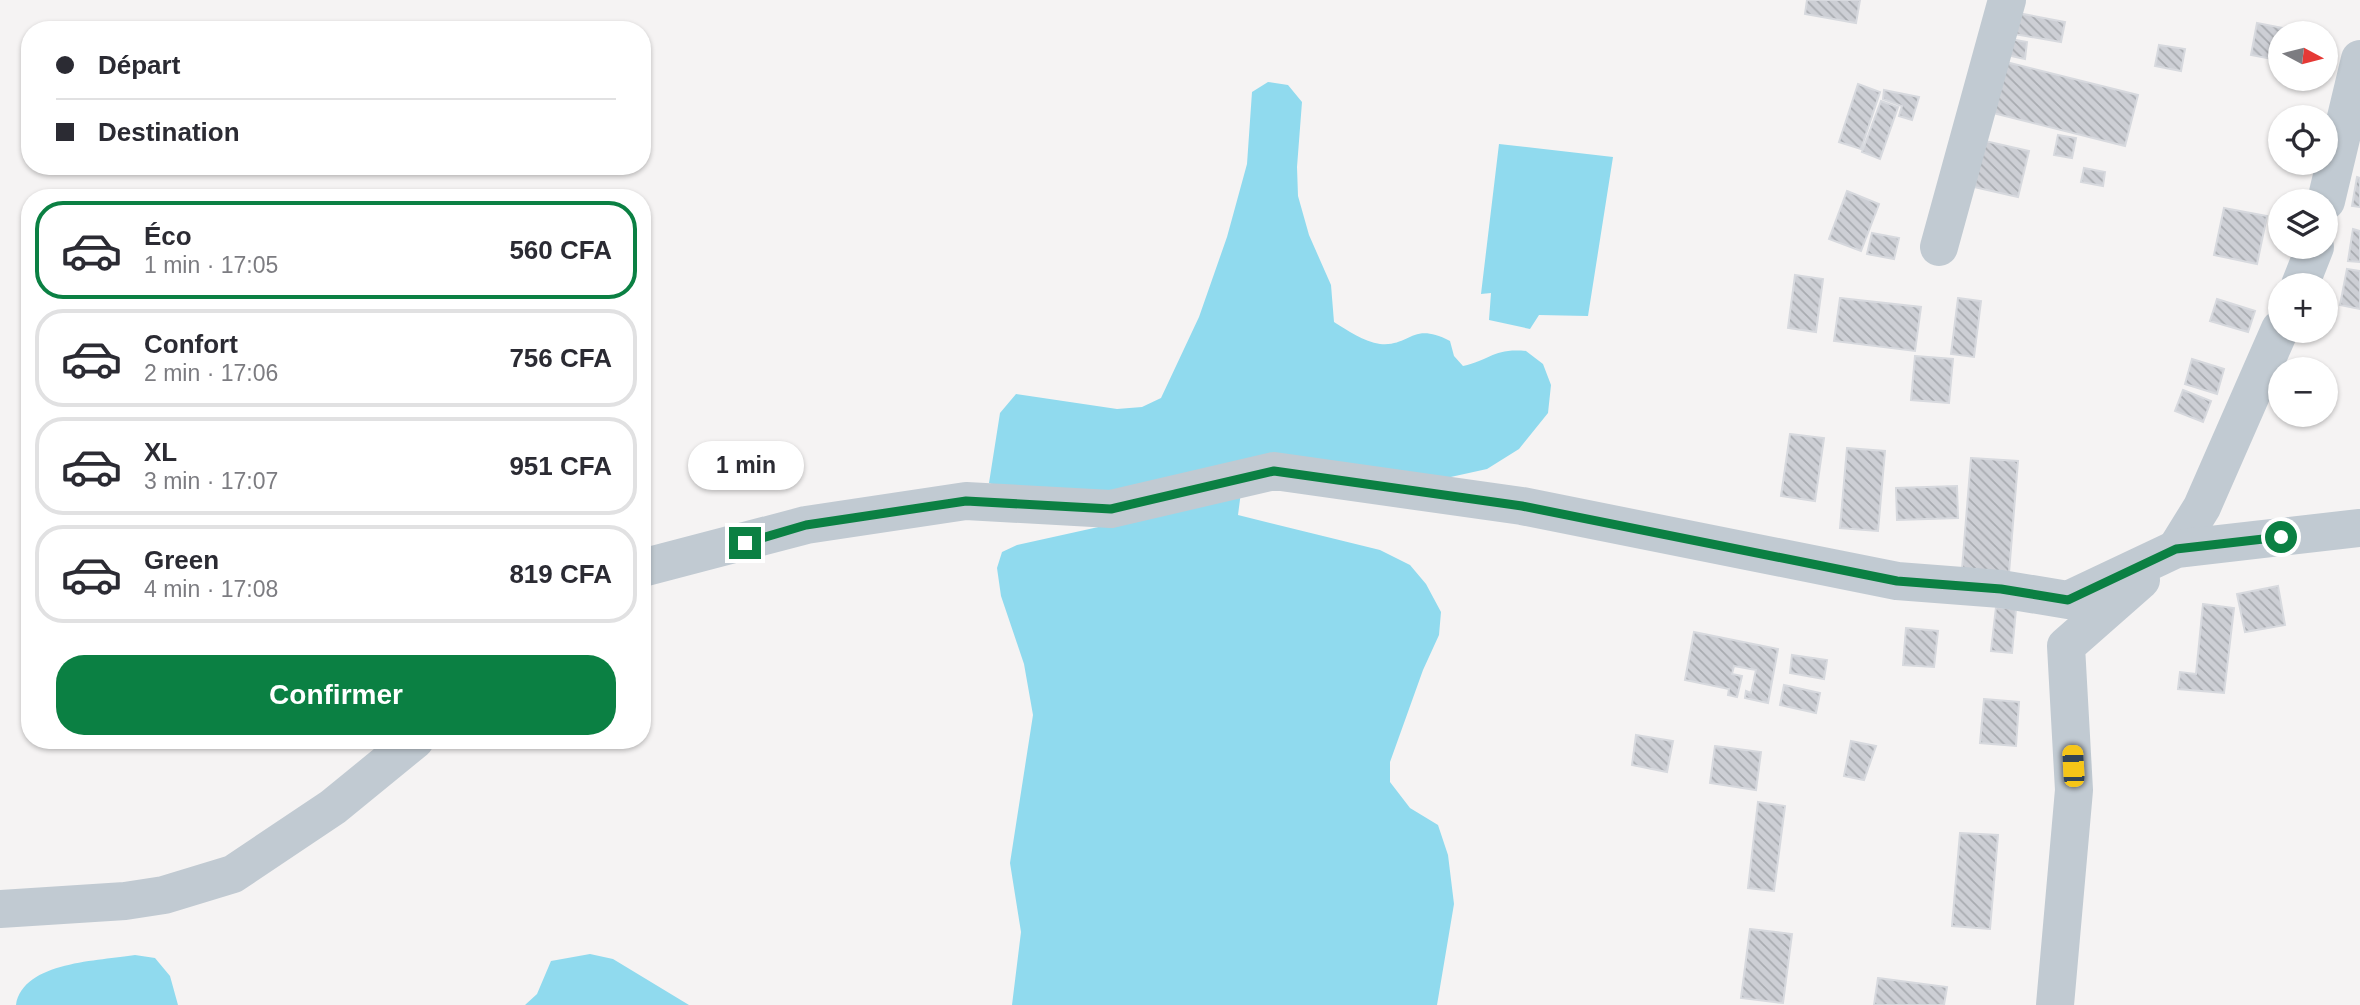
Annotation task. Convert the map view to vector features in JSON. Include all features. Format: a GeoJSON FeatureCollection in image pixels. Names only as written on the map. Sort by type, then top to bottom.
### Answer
{"type":"FeatureCollection","features":[{"type":"Feature","properties":{"kind":"street"},"geometry":{"type":"LineString","coordinates":[[1939,247],[2007,0]]}},
{"type":"Feature","properties":{"kind":"street"},"geometry":{"type":"LineString","coordinates":[[2329,189],[2358,77]]}},
{"type":"Feature","properties":{"kind":"street"},"geometry":{"type":"LineString","coordinates":[[2056,1005],[2074,790],[2066,646],[2176,549],[2202,507],[2274,343]]}},
{"type":"Feature","properties":{"kind":"street"},"geometry":{"type":"LineString","coordinates":[[651,566],[806,525],[966,501],[1111,509],[1274,471],[1522,506],[1897,581],[2001,589],[2068,600],[2176,549],[2360,528]]}},
{"type":"Feature","properties":{"kind":"street"},"geometry":{"type":"LineString","coordinates":[[0,909],[125,901],[164,895],[233,874],[333,807],[404,749]]}},
{"type":"Feature","properties":{"kind":"water"},"geometry":{"type":"Polygon","coordinates":[[[1268,82],[1288,85],[1302,102],[1297,167],[1298,196],[1309,235],[1331,285],[1334,322],[1362,338],[1380,344],[1399,342],[1419,334],[1437,336],[1450,341],[1454,356],[1463,366],[1506,351],[1526,351],[1543,364],[1551,385],[1548,413],[1519,449],[1487,469],[1428,482],[1242,484],[1238,515],[1380,550],[1410,565],[1426,584],[1441,612],[1439,635],[1423,670],[1390,762],[1390,782],[1410,808],[1438,825],[1448,855],[1454,904],[1437,1005],[1012,1005],[1021,932],[1010,863],[1033,715],[1024,664],[1001,596],[997,568],[1002,552],[1017,545],[1103,526],[989,483],[1000,413],[1016,394],[1117,409],[1142,407],[1161,398],[1199,317],[1227,237],[1247,164],[1252,92],[1268,82]]]}},
{"type":"Feature","properties":{"kind":"water"},"geometry":{"type":"Polygon","coordinates":[[[1499,144],[1613,157],[1588,316],[1539,315],[1530,329],[1489,320],[1491,293],[1481,294],[1499,144]]]}},
{"type":"Feature","properties":{"kind":"water"},"geometry":{"type":"Polygon","coordinates":[[[590,954],[613,959],[689,1005],[525,1005],[537,994],[551,961],[590,954]]]}},
{"type":"Feature","properties":{"kind":"water"},"geometry":{"type":"Polygon","coordinates":[[[135,955],[155,958],[170,976],[178,1005],[16,1005],[22,990],[33,979],[48,971],[84,962],[135,955]]]}},
{"type":"Feature","properties":{"kind":"building"},"geometry":{"type":"Polygon","coordinates":[[[1807,0],[1860,0],[1856,23],[1805,14],[1807,0]]]}},
{"type":"Feature","properties":{"kind":"building"},"geometry":{"type":"Polygon","coordinates":[[[2018,13],[2065,22],[2061,42],[2014,34],[2018,13]]]}},
{"type":"Feature","properties":{"kind":"building"},"geometry":{"type":"Polygon","coordinates":[[[2257,23],[2268,25],[2268,58],[2251,55],[2257,23]]]}},
{"type":"Feature","properties":{"kind":"building"},"geometry":{"type":"Polygon","coordinates":[[[2005,38],[2027,42],[2025,59],[2002,54],[2005,38]]]}},
{"type":"Feature","properties":{"kind":"building"},"geometry":{"type":"Polygon","coordinates":[[[2159,45],[2185,49],[2181,71],[2155,66],[2159,45]]]}},
{"type":"Feature","properties":{"kind":"building"},"geometry":{"type":"Polygon","coordinates":[[[2006,62],[2138,95],[2125,146],[1993,113],[2006,62]]]}},
{"type":"Feature","properties":{"kind":"building"},"geometry":{"type":"Polygon","coordinates":[[[1858,84],[1880,92],[1861,149],[1839,142],[1858,84]]]}},
{"type":"Feature","properties":{"kind":"building"},"geometry":{"type":"Polygon","coordinates":[[[1884,90],[1919,97],[1912,120],[1899,116],[1902,106],[1883,99],[1884,90]]]}},
{"type":"Feature","properties":{"kind":"building"},"geometry":{"type":"Polygon","coordinates":[[[1881,101],[1898,107],[1880,159],[1862,152],[1881,101]]]}},
{"type":"Feature","properties":{"kind":"building"},"geometry":{"type":"Polygon","coordinates":[[[2058,135],[2076,138],[2072,158],[2054,155],[2058,135]]]}},
{"type":"Feature","properties":{"kind":"building"},"geometry":{"type":"Polygon","coordinates":[[[1985,141],[2029,151],[2018,197],[1974,187],[1985,141]]]}},
{"type":"Feature","properties":{"kind":"building"},"geometry":{"type":"Polygon","coordinates":[[[2084,168],[2105,172],[2103,186],[2081,182],[2084,168]]]}},
{"type":"Feature","properties":{"kind":"building"},"geometry":{"type":"Polygon","coordinates":[[[2357,177],[2360,178],[2360,207],[2352,206],[2357,177]]]}},
{"type":"Feature","properties":{"kind":"building"},"geometry":{"type":"Polygon","coordinates":[[[1847,191],[1879,204],[1861,251],[1829,239],[1847,191]]]}},
{"type":"Feature","properties":{"kind":"building"},"geometry":{"type":"Polygon","coordinates":[[[2224,208],[2267,216],[2257,264],[2214,255],[2224,208]]]}},
{"type":"Feature","properties":{"kind":"building"},"geometry":{"type":"Polygon","coordinates":[[[2353,229],[2360,231],[2360,262],[2348,261],[2353,229]]]}},
{"type":"Feature","properties":{"kind":"building"},"geometry":{"type":"Polygon","coordinates":[[[1872,233],[1899,238],[1894,259],[1867,254],[1872,233]]]}},
{"type":"Feature","properties":{"kind":"building"},"geometry":{"type":"Polygon","coordinates":[[[2347,269],[2360,271],[2360,309],[2340,305],[2347,269]]]}},
{"type":"Feature","properties":{"kind":"building"},"geometry":{"type":"Polygon","coordinates":[[[1795,275],[1823,279],[1816,332],[1788,328],[1795,275]]]}},
{"type":"Feature","properties":{"kind":"building"},"geometry":{"type":"Polygon","coordinates":[[[1840,298],[1921,307],[1915,351],[1834,341],[1840,298]]]}},
{"type":"Feature","properties":{"kind":"building"},"geometry":{"type":"Polygon","coordinates":[[[1958,298],[1981,301],[1974,357],[1951,354],[1958,298]]]}},
{"type":"Feature","properties":{"kind":"building"},"geometry":{"type":"Polygon","coordinates":[[[2217,299],[2255,311],[2248,332],[2210,321],[2217,299]]]}},
{"type":"Feature","properties":{"kind":"building"},"geometry":{"type":"Polygon","coordinates":[[[1915,356],[1953,359],[1949,403],[1911,400],[1915,356]]]}},
{"type":"Feature","properties":{"kind":"building"},"geometry":{"type":"Polygon","coordinates":[[[2192,359],[2224,369],[2217,394],[2185,384],[2192,359]]]}},
{"type":"Feature","properties":{"kind":"building"},"geometry":{"type":"Polygon","coordinates":[[[2183,390],[2211,401],[2203,422],[2175,411],[2183,390]]]}},
{"type":"Feature","properties":{"kind":"building"},"geometry":{"type":"Polygon","coordinates":[[[1790,434],[1824,438],[1815,501],[1781,496],[1790,434]]]}},
{"type":"Feature","properties":{"kind":"building"},"geometry":{"type":"Polygon","coordinates":[[[1847,448],[1885,451],[1878,531],[1840,528],[1847,448]]]}},
{"type":"Feature","properties":{"kind":"building"},"geometry":{"type":"Polygon","coordinates":[[[1971,458],[2018,461],[2009,573],[1962,569],[1971,458]]]}},
{"type":"Feature","properties":{"kind":"building"},"geometry":{"type":"Polygon","coordinates":[[[1957,486],[1958,518],[1897,520],[1896,488],[1957,486]]]}},
{"type":"Feature","properties":{"kind":"building"},"geometry":{"type":"Polygon","coordinates":[[[2278,586],[2285,625],[2245,632],[2237,594],[2278,586]]]}},
{"type":"Feature","properties":{"kind":"building"},"geometry":{"type":"Polygon","coordinates":[[[2203,604],[2234,608],[2224,693],[2178,689],[2180,672],[2196,674],[2203,604]]]}},
{"type":"Feature","properties":{"kind":"building"},"geometry":{"type":"Polygon","coordinates":[[[1996,607],[2016,609],[2012,653],[1991,651],[1996,607]]]}},
{"type":"Feature","properties":{"kind":"building"},"geometry":{"type":"Polygon","coordinates":[[[1906,628],[1938,631],[1934,667],[1903,665],[1906,628]]]}},
{"type":"Feature","properties":{"kind":"building"},"geometry":{"type":"Polygon","coordinates":[[[1694,632],[1778,649],[1768,703],[1745,698],[1746,691],[1751,693],[1756,670],[1734,666],[1732,674],[1742,676],[1737,697],[1728,695],[1729,689],[1685,680],[1694,632]]]}},
{"type":"Feature","properties":{"kind":"building"},"geometry":{"type":"Polygon","coordinates":[[[1792,655],[1827,660],[1824,679],[1790,673],[1792,655]]]}},
{"type":"Feature","properties":{"kind":"building"},"geometry":{"type":"Polygon","coordinates":[[[1784,685],[1820,693],[1816,713],[1780,705],[1784,685]]]}},
{"type":"Feature","properties":{"kind":"building"},"geometry":{"type":"Polygon","coordinates":[[[1984,699],[2019,702],[2016,746],[1980,743],[1984,699]]]}},
{"type":"Feature","properties":{"kind":"building"},"geometry":{"type":"Polygon","coordinates":[[[1636,735],[1673,741],[1667,772],[1632,765],[1636,735]]]}},
{"type":"Feature","properties":{"kind":"building"},"geometry":{"type":"Polygon","coordinates":[[[1851,741],[1876,746],[1864,780],[1844,776],[1851,741]]]}},
{"type":"Feature","properties":{"kind":"building"},"geometry":{"type":"Polygon","coordinates":[[[1715,746],[1761,752],[1756,790],[1710,783],[1715,746]]]}},
{"type":"Feature","properties":{"kind":"building"},"geometry":{"type":"Polygon","coordinates":[[[1758,802],[1785,806],[1774,891],[1748,888],[1758,802]]]}},
{"type":"Feature","properties":{"kind":"building"},"geometry":{"type":"Polygon","coordinates":[[[1960,833],[1998,835],[1990,929],[1952,926],[1960,833]]]}},
{"type":"Feature","properties":{"kind":"building"},"geometry":{"type":"Polygon","coordinates":[[[1750,929],[1792,934],[1783,1003],[1741,998],[1750,929]]]}},
{"type":"Feature","properties":{"kind":"building"},"geometry":{"type":"Polygon","coordinates":[[[1878,978],[1947,987],[1944,1005],[1874,1005],[1878,978]]]}},
{"type":"Feature","properties":{"kind":"route"},"geometry":{"type":"LineString","coordinates":[[745,543],[806,525],[966,501],[1111,509],[1274,471],[1522,506],[1897,581],[2001,589],[2068,600],[2176,549],[2281,537]]}}]}
